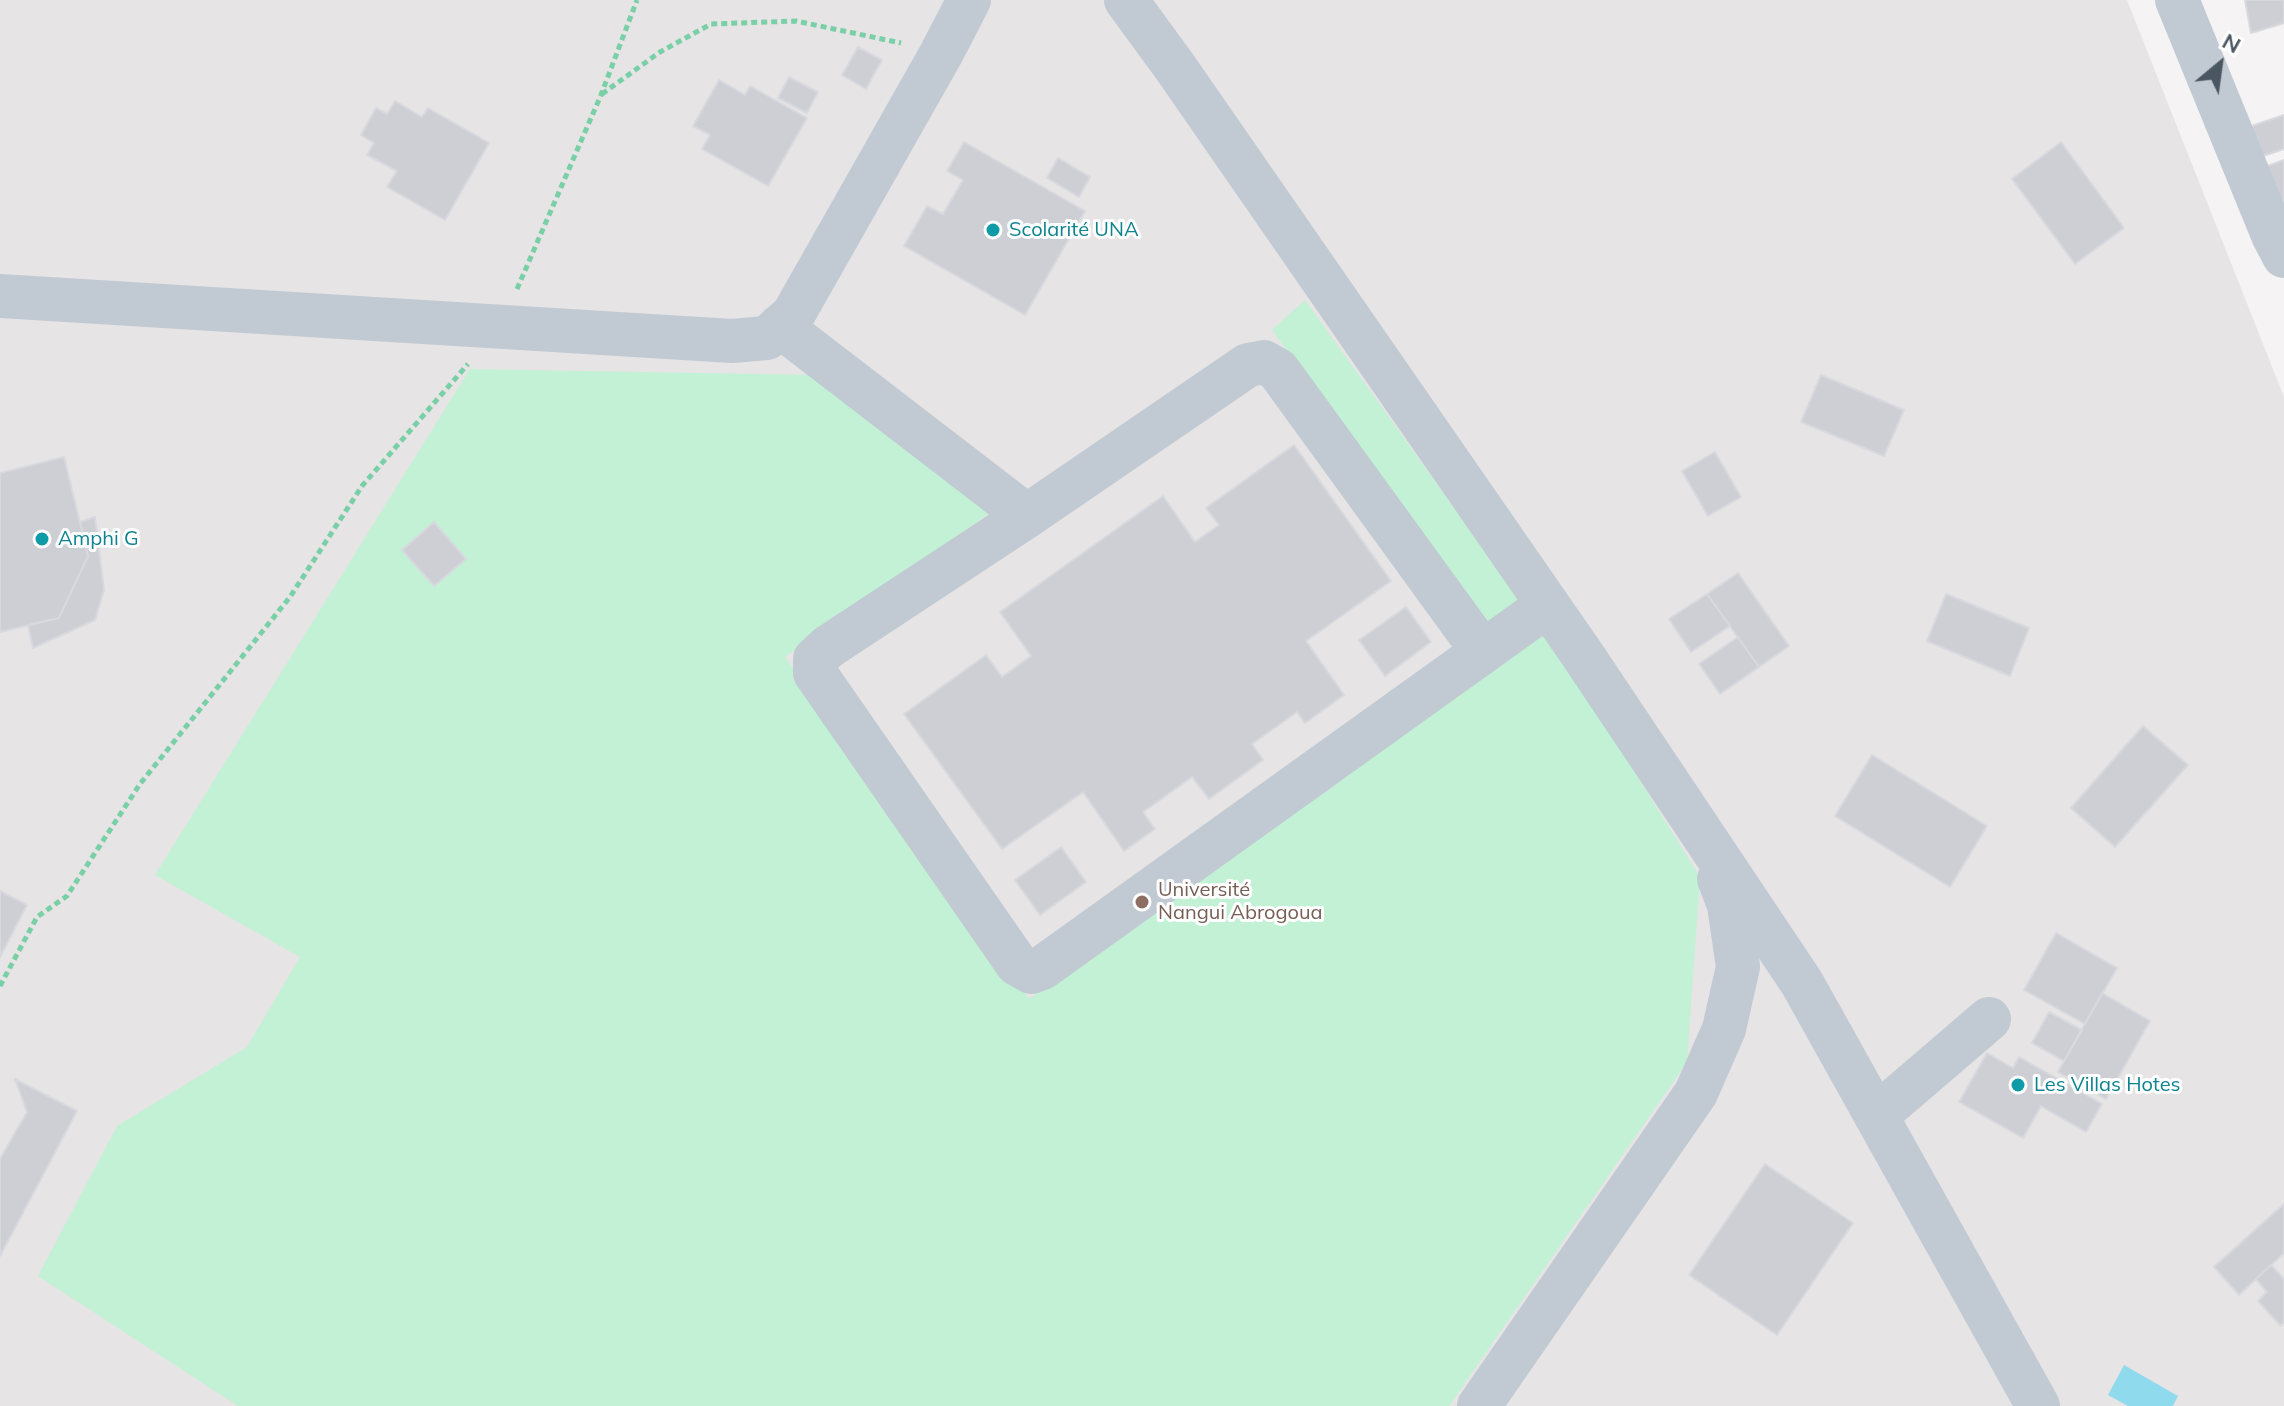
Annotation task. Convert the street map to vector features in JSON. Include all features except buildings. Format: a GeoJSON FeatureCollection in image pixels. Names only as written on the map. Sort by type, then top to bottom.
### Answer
{"type":"FeatureCollection","features":[{"type":"Feature","properties":{"kind":"street"},"geometry":{"type":"LineString","coordinates":[[0,296],[732,341],[767,338],[793,315],[969,0]]}},
{"type":"Feature","properties":{"kind":"street"},"geometry":{"type":"LineString","coordinates":[[1126,0],[1548,605],[1802,983],[2038,1406]]}},
{"type":"Feature","properties":{"kind":"street"},"geometry":{"type":"LineString","coordinates":[[2177,0],[2268,224],[2284,256]]}},
{"type":"Feature","properties":{"kind":"street"},"geometry":{"type":"LineString","coordinates":[[780,326],[1027,516]]}},
{"type":"Feature","properties":{"kind":"street"},"geometry":{"type":"LineString","coordinates":[[1483,652],[1278,370],[1264,362],[1248,365],[828,647],[815,659],[815,673],[1017,964],[1031,972],[1042,968],[1483,652],[1548,605]]}},
{"type":"Feature","properties":{"kind":"street"},"geometry":{"type":"LineString","coordinates":[[1479,1406],[1696,1093],[1724,1029],[1738,967],[1729,905],[1702,831]]}},
{"type":"Feature","properties":{"kind":"street"},"geometry":{"type":"LineString","coordinates":[[1724,1029],[1749,1002],[1802,983]]}},
{"type":"Feature","properties":{"kind":"street"},"geometry":{"type":"LineString","coordinates":[[1876,1116],[1989,1019]]}},
{"type":"Feature","properties":{"kind":"path"},"geometry":{"type":"LineString","coordinates":[[0,986],[37,917],[67,896],[140,784],[290,597],[362,486],[501,326],[601,95],[637,0]]}},
{"type":"Feature","properties":{"kind":"path"},"geometry":{"type":"LineString","coordinates":[[601,95],[660,52],[711,24],[796,21],[928,48],[941,54]]}},
{"type":"Feature","properties":{"kind":"shaded area","name":"Université Nangui Abrogoua"},"geometry":{"type":"Polygon","coordinates":[[[0,0],[2127,0],[2284,397],[2284,1406],[0,1406],[0,0]]]}},
{"type":"Feature","properties":{"kind":"green space"},"geometry":{"type":"Polygon","coordinates":[[[1305,300],[1575,677],[1700,877],[1687,1062],[1449,1406],[238,1406],[38,1276],[117,1126],[247,1047],[300,957],[155,875],[470,369],[816,375],[991,512],[785,657],[1029,999],[1510,657],[1272,330],[1305,300]]]}},
{"type":"Feature","properties":{"kind":"water"},"geometry":{"type":"Polygon","coordinates":[[[2124,1365],[2178,1396],[2173,1406],[2128,1406],[2108,1395],[2124,1365]]]}},
{"type":"Feature","properties":{"kind":"place","name":"Scolarité UNA"},"geometry":{"type":"Point","coordinates":[993,230]}},
{"type":"Feature","properties":{"kind":"place","name":"Amphi G"},"geometry":{"type":"Point","coordinates":[42,539]}},
{"type":"Feature","properties":{"kind":"place","name":"Université Nangui Abrogoua"},"geometry":{"type":"Point","coordinates":[1142,902]}},
{"type":"Feature","properties":{"kind":"place","name":"Les Villas Hotes"},"geometry":{"type":"Point","coordinates":[2018,1085]}}]}
